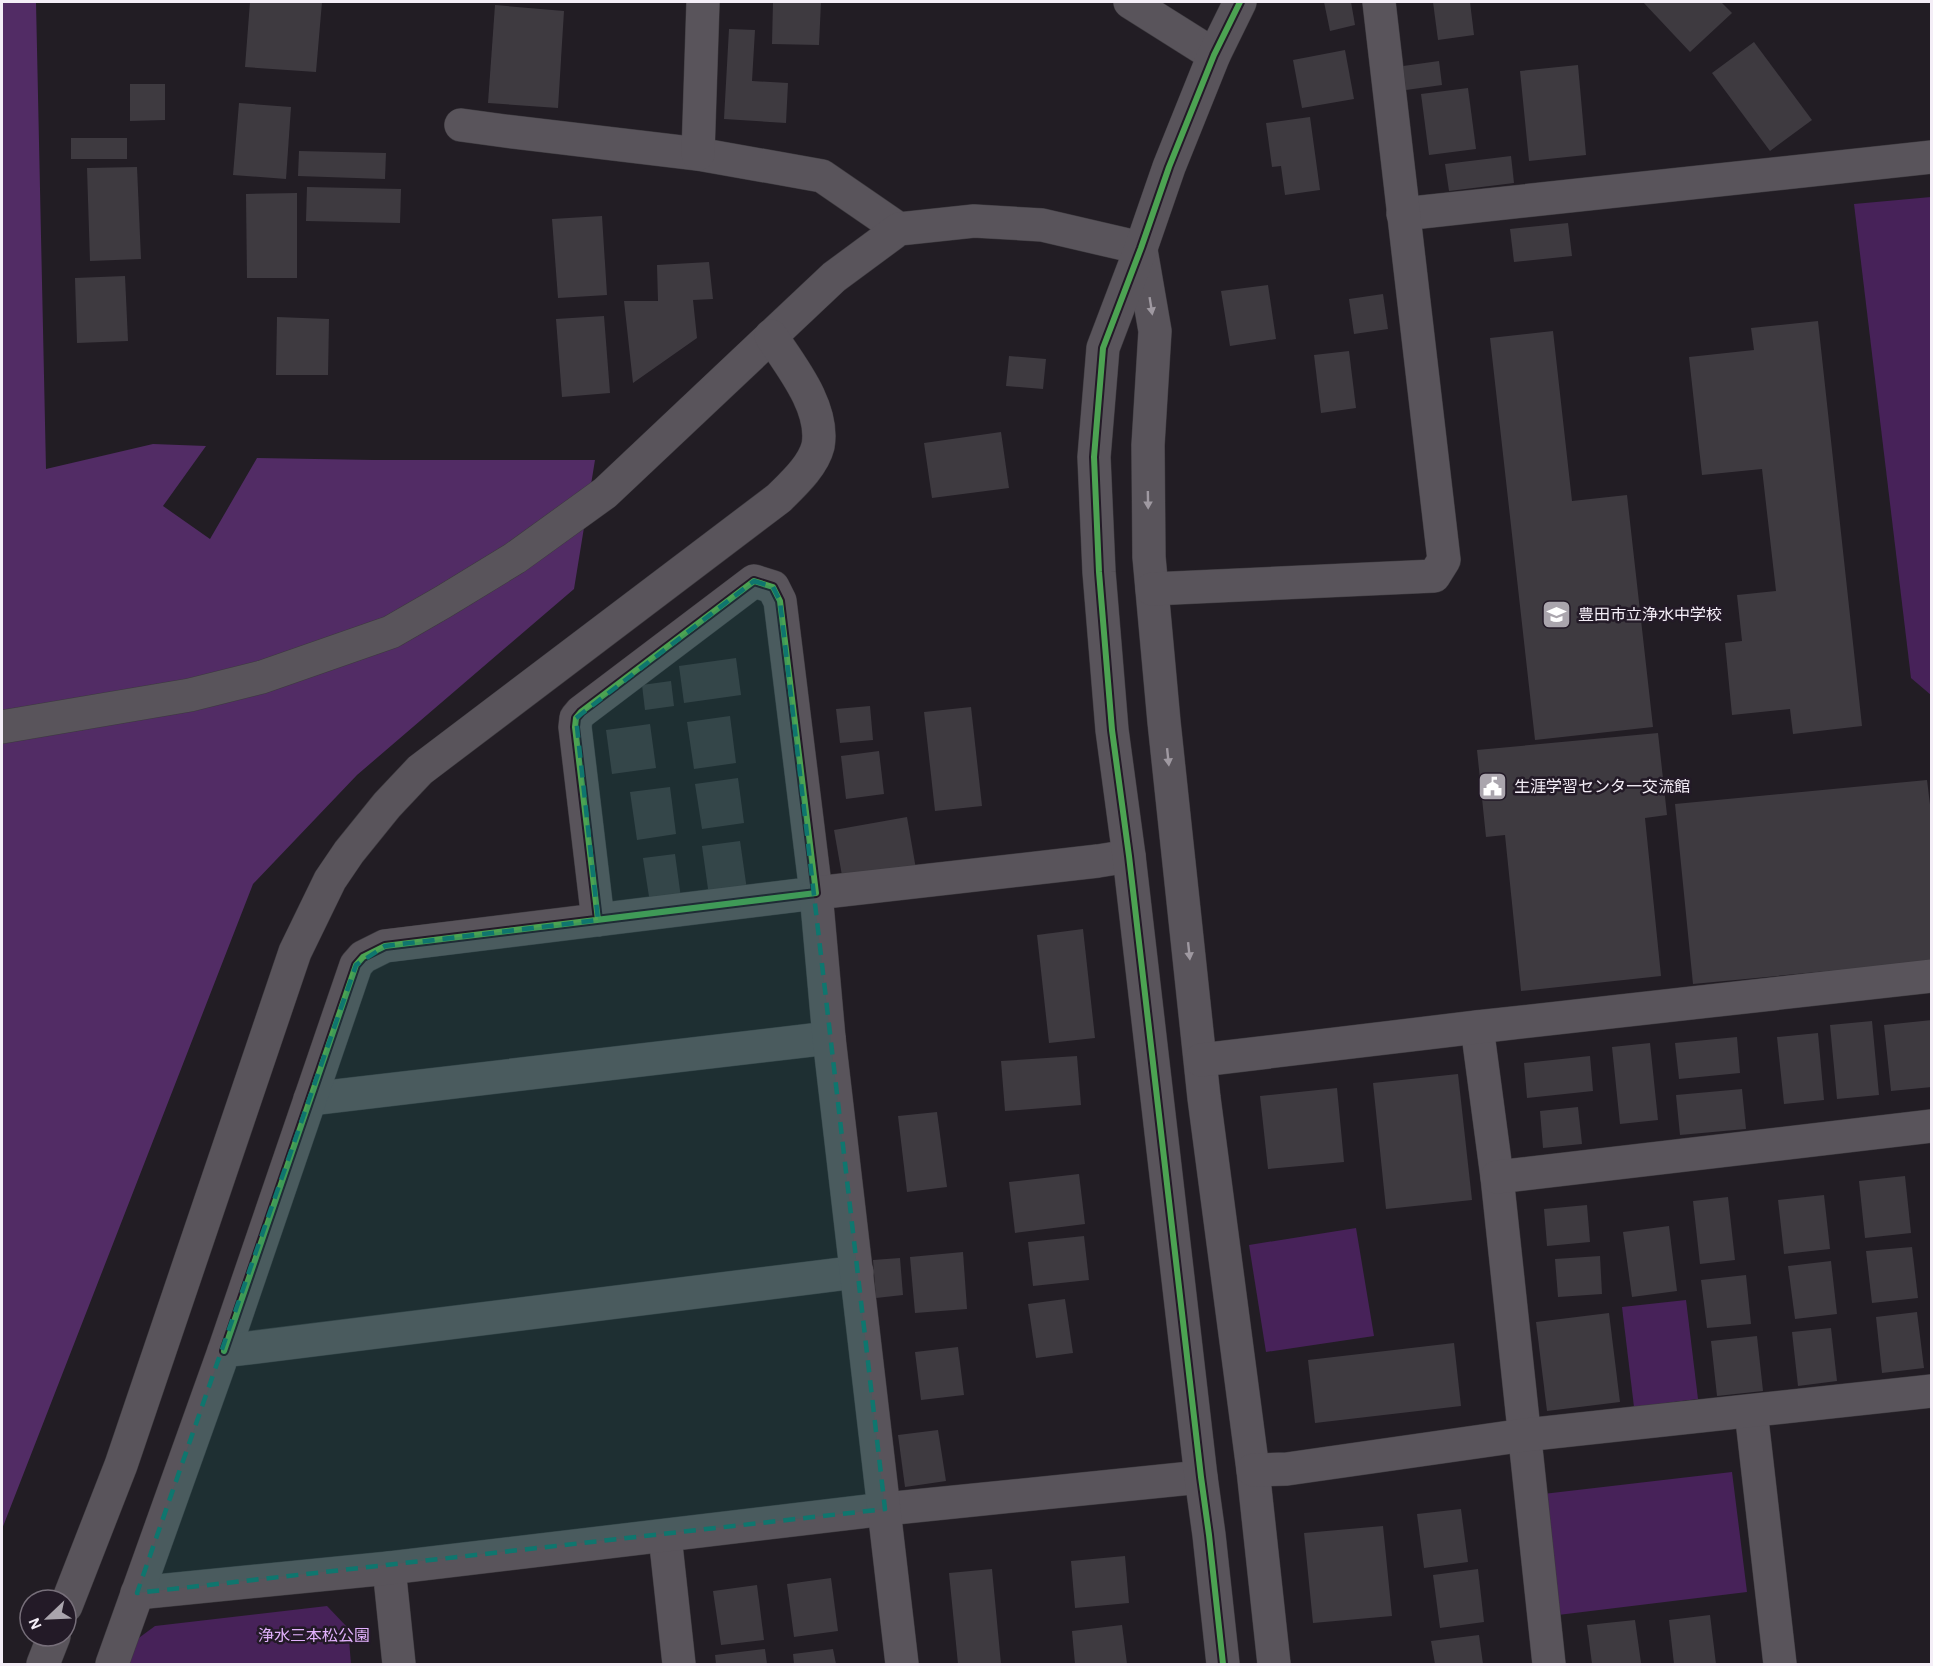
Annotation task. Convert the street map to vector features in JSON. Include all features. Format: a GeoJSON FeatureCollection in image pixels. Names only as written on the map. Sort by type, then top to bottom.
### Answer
{"type":"FeatureCollection","features":[{"type":"Feature","properties":{"kind":"street"},"geometry":{"type":"LineString","coordinates":[[698,154],[703,2]]}},
{"type":"Feature","properties":{"kind":"street"},"geometry":{"type":"LineString","coordinates":[[1130,2],[1214,55]]}},
{"type":"Feature","properties":{"kind":"street"},"geometry":{"type":"LineString","coordinates":[[1223,1665],[1129,856],[1112,730],[1099,572],[1094,457],[1103,348],[1169,167],[1214,55],[1240,2]]}},
{"type":"Feature","properties":{"kind":"street"},"geometry":{"type":"LineString","coordinates":[[1152,589],[1434,576],[1444,560],[1379,2]]}},
{"type":"Feature","properties":{"kind":"street"},"geometry":{"type":"LineString","coordinates":[[461,125],[698,154],[822,176],[899,229]]}},
{"type":"Feature","properties":{"kind":"street"},"geometry":{"type":"LineString","coordinates":[[1403,214],[1932,157]]}},
{"type":"Feature","properties":{"kind":"street"},"geometry":{"type":"LineString","coordinates":[[2,727],[190,695],[262,677],[391,632],[515,558],[605,493],[834,277],[899,229],[974,221],[1042,225],[1141,248]]}},
{"type":"Feature","properties":{"kind":"street"},"geometry":{"type":"LineString","coordinates":[[1141,248],[1155,331],[1148,445],[1149,557],[1152,589],[1173,721],[1204,1098],[1253,1470],[1275,1665]]}},
{"type":"Feature","properties":{"kind":"street"},"geometry":{"type":"LineString","coordinates":[[73,1588],[121,1465],[295,952],[330,880],[367,829],[420,770],[779,498],[798,478],[811,461],[818,446],[817,418],[801,381],[771,336]]}},
{"type":"Feature","properties":{"kind":"street"},"geometry":{"type":"LineString","coordinates":[[598,920],[575,727],[576,718],[754,581],[773,587],[780,601],[816,893],[829,1038],[902,1665]]}},
{"type":"Feature","properties":{"kind":"street"},"geometry":{"type":"LineString","coordinates":[[1112,730],[1173,721]]}},
{"type":"Feature","properties":{"kind":"street"},"geometry":{"type":"LineString","coordinates":[[112,1665],[224,1351],[356,965],[363,957],[385,946],[1129,856]]}},
{"type":"Feature","properties":{"kind":"street"},"geometry":{"type":"LineString","coordinates":[[1201,1060],[1932,976]]}},
{"type":"Feature","properties":{"kind":"street"},"geometry":{"type":"LineString","coordinates":[[1477,1027],[1497,1177],[1549,1665]]}},
{"type":"Feature","properties":{"kind":"street"},"geometry":{"type":"LineString","coordinates":[[310,1099],[829,1038]]}},
{"type":"Feature","properties":{"kind":"street"},"geometry":{"type":"LineString","coordinates":[[1497,1177],[1932,1126]]}},
{"type":"Feature","properties":{"kind":"street"},"geometry":{"type":"LineString","coordinates":[[224,1351],[857,1272]]}},
{"type":"Feature","properties":{"kind":"street"},"geometry":{"type":"LineString","coordinates":[[1253,1470],[1287,1468],[1524,1435],[1932,1391]]}},
{"type":"Feature","properties":{"kind":"street"},"geometry":{"type":"LineString","coordinates":[[1751,1411],[1780,1665]]}},
{"type":"Feature","properties":{"kind":"street"},"geometry":{"type":"LineString","coordinates":[[138,1593],[389,1568],[885,1509],[1201,1477]]}},
{"type":"Feature","properties":{"kind":"street"},"geometry":{"type":"LineString","coordinates":[[664,1536],[679,1665]]}},
{"type":"Feature","properties":{"kind":"street"},"geometry":{"type":"LineString","coordinates":[[389,1568],[399,1665]]}},
{"type":"Feature","properties":{"kind":"street"},"geometry":{"type":"LineString","coordinates":[[43,1665],[49,1648]]}},
{"type":"Feature","properties":{"kind":"highlighted area"},"geometry":{"type":"Polygon","coordinates":[[[754,581],[773,587],[780,601],[885,1509],[137,1593],[356,965],[385,946],[598,920],[576,718],[754,581]]]}},
{"type":"Feature","properties":{"kind":"green space"},"geometry":{"type":"Polygon","coordinates":[[[1932,197],[1931,695],[1911,678],[1854,204],[1932,197]]]}},
{"type":"Feature","properties":{"kind":"green space"},"geometry":{"type":"Polygon","coordinates":[[[1356,1228],[1374,1336],[1266,1352],[1249,1245],[1356,1228]]]}},
{"type":"Feature","properties":{"kind":"green space"},"geometry":{"type":"Polygon","coordinates":[[[1686,1300],[1698,1399],[1634,1407],[1622,1307],[1686,1300]]]}},
{"type":"Feature","properties":{"kind":"green space"},"geometry":{"type":"Polygon","coordinates":[[[1732,1472],[1747,1592],[1558,1615],[1543,1494],[1732,1472]]]}},
{"type":"Feature","properties":{"kind":"green space","name":"浄水三本松公園"},"geometry":{"type":"Polygon","coordinates":[[[327,1606],[348,1628],[351,1664],[129,1664],[136,1640],[155,1626],[327,1606]]]}},
{"type":"Feature","properties":{"kind":"shaded area"},"geometry":{"type":"Polygon","coordinates":[[[2,2],[36,2],[46,469],[153,444],[206,446],[163,506],[210,539],[257,458],[595,460],[574,589],[357,775],[253,884],[2,1529],[2,2]]]}},
{"type":"Feature","properties":{"kind":"building"},"geometry":{"type":"Polygon","coordinates":[[[250,2],[322,2],[316,72],[245,67],[250,2]]]}},
{"type":"Feature","properties":{"kind":"building"},"geometry":{"type":"Polygon","coordinates":[[[773,2],[821,2],[819,45],[772,44],[773,2]]]}},
{"type":"Feature","properties":{"kind":"building"},"geometry":{"type":"Polygon","coordinates":[[[1324,2],[1351,2],[1355,25],[1330,31],[1324,2]]]}},
{"type":"Feature","properties":{"kind":"building"},"geometry":{"type":"Polygon","coordinates":[[[1433,2],[1470,2],[1474,35],[1438,40],[1433,2]]]}},
{"type":"Feature","properties":{"kind":"building"},"geometry":{"type":"Polygon","coordinates":[[[1643,2],[1721,2],[1732,13],[1690,52],[1643,2]]]}},
{"type":"Feature","properties":{"kind":"building"},"geometry":{"type":"Polygon","coordinates":[[[495,5],[564,11],[558,108],[488,103],[495,5]]]}},
{"type":"Feature","properties":{"kind":"building"},"geometry":{"type":"Polygon","coordinates":[[[729,29],[755,30],[752,81],[788,83],[786,123],[724,119],[729,29]]]}},
{"type":"Feature","properties":{"kind":"building"},"geometry":{"type":"Polygon","coordinates":[[[1754,42],[1812,120],[1770,151],[1712,73],[1754,42]]]}},
{"type":"Feature","properties":{"kind":"building"},"geometry":{"type":"Polygon","coordinates":[[[1345,50],[1354,99],[1302,108],[1293,60],[1345,50]]]}},
{"type":"Feature","properties":{"kind":"building"},"geometry":{"type":"Polygon","coordinates":[[[1439,61],[1442,85],[1406,90],[1403,66],[1439,61]]]}},
{"type":"Feature","properties":{"kind":"building"},"geometry":{"type":"Polygon","coordinates":[[[1578,65],[1586,155],[1529,161],[1520,71],[1578,65]]]}},
{"type":"Feature","properties":{"kind":"building"},"geometry":{"type":"Polygon","coordinates":[[[130,84],[165,84],[165,120],[130,121],[130,84]]]}},
{"type":"Feature","properties":{"kind":"building"},"geometry":{"type":"Polygon","coordinates":[[[1468,88],[1476,149],[1429,155],[1421,94],[1468,88]]]}},
{"type":"Feature","properties":{"kind":"building"},"geometry":{"type":"Polygon","coordinates":[[[239,103],[291,107],[286,179],[233,175],[239,103]]]}},
{"type":"Feature","properties":{"kind":"building"},"geometry":{"type":"Polygon","coordinates":[[[1310,117],[1320,190],[1285,195],[1281,166],[1272,167],[1266,123],[1310,117]]]}},
{"type":"Feature","properties":{"kind":"building"},"geometry":{"type":"Polygon","coordinates":[[[71,138],[127,138],[127,159],[71,159],[71,138]]]}},
{"type":"Feature","properties":{"kind":"building"},"geometry":{"type":"Polygon","coordinates":[[[299,151],[386,153],[385,179],[298,176],[299,151]]]}},
{"type":"Feature","properties":{"kind":"building"},"geometry":{"type":"Polygon","coordinates":[[[1511,156],[1514,183],[1449,191],[1445,164],[1511,156]]]}},
{"type":"Feature","properties":{"kind":"building"},"geometry":{"type":"Polygon","coordinates":[[[137,167],[141,259],[90,261],[87,168],[137,167]]]}},
{"type":"Feature","properties":{"kind":"building"},"geometry":{"type":"Polygon","coordinates":[[[307,187],[401,189],[400,223],[306,221],[307,187]]]}},
{"type":"Feature","properties":{"kind":"building"},"geometry":{"type":"Polygon","coordinates":[[[297,193],[297,278],[247,278],[246,194],[297,193]]]}},
{"type":"Feature","properties":{"kind":"building"},"geometry":{"type":"Polygon","coordinates":[[[602,216],[607,295],[558,298],[552,219],[602,216]]]}},
{"type":"Feature","properties":{"kind":"building"},"geometry":{"type":"Polygon","coordinates":[[[1568,223],[1572,256],[1514,262],[1510,229],[1568,223]]]}},
{"type":"Feature","properties":{"kind":"building"},"geometry":{"type":"Polygon","coordinates":[[[709,262],[713,299],[693,300],[697,338],[633,383],[624,301],[658,301],[657,265],[709,262]]]}},
{"type":"Feature","properties":{"kind":"building"},"geometry":{"type":"Polygon","coordinates":[[[125,276],[128,341],[77,343],[75,278],[125,276]]]}},
{"type":"Feature","properties":{"kind":"building"},"geometry":{"type":"Polygon","coordinates":[[[1268,285],[1276,339],[1230,346],[1221,291],[1268,285]]]}},
{"type":"Feature","properties":{"kind":"building"},"geometry":{"type":"Polygon","coordinates":[[[1383,294],[1388,329],[1354,334],[1349,299],[1383,294]]]}},
{"type":"Feature","properties":{"kind":"building"},"geometry":{"type":"Polygon","coordinates":[[[604,316],[610,393],[562,397],[556,319],[604,316]]]}},
{"type":"Feature","properties":{"kind":"building"},"geometry":{"type":"Polygon","coordinates":[[[277,317],[329,319],[328,375],[276,375],[277,317]]]}},
{"type":"Feature","properties":{"kind":"building"},"geometry":{"type":"Polygon","coordinates":[[[1818,321],[1862,726],[1793,734],[1790,709],[1732,715],[1725,643],[1742,641],[1737,595],[1776,591],[1762,469],[1702,475],[1689,357],[1754,350],[1751,328],[1818,321]]]}},
{"type":"Feature","properties":{"kind":"building"},"geometry":{"type":"Polygon","coordinates":[[[1553,331],[1572,501],[1627,495],[1653,727],[1535,740],[1490,338],[1553,331]]]}},
{"type":"Feature","properties":{"kind":"building"},"geometry":{"type":"Polygon","coordinates":[[[1349,351],[1356,408],[1321,413],[1314,355],[1349,351]]]}},
{"type":"Feature","properties":{"kind":"building"},"geometry":{"type":"Polygon","coordinates":[[[1009,356],[1046,359],[1043,389],[1006,386],[1009,356]]]}},
{"type":"Feature","properties":{"kind":"building"},"geometry":{"type":"Polygon","coordinates":[[[1001,432],[1009,488],[932,498],[924,443],[1001,432]]]}},
{"type":"Feature","properties":{"kind":"building"},"geometry":{"type":"Polygon","coordinates":[[[736,658],[741,695],[684,703],[679,666],[736,658]]]}},
{"type":"Feature","properties":{"kind":"building"},"geometry":{"type":"Polygon","coordinates":[[[671,681],[674,706],[645,710],[642,685],[671,681]]]}},
{"type":"Feature","properties":{"kind":"building"},"geometry":{"type":"Polygon","coordinates":[[[870,706],[873,740],[840,743],[836,709],[870,706]]]}},
{"type":"Feature","properties":{"kind":"building"},"geometry":{"type":"Polygon","coordinates":[[[971,707],[982,806],[935,811],[924,712],[971,707]]]}},
{"type":"Feature","properties":{"kind":"building"},"geometry":{"type":"Polygon","coordinates":[[[730,716],[736,763],[694,769],[687,722],[730,716]]]}},
{"type":"Feature","properties":{"kind":"building"},"geometry":{"type":"Polygon","coordinates":[[[650,724],[656,768],[612,774],[606,730],[650,724]]]}},
{"type":"Feature","properties":{"kind":"building"},"geometry":{"type":"Polygon","coordinates":[[[1658,733],[1667,815],[1645,818],[1661,976],[1521,991],[1505,835],[1486,837],[1477,750],[1658,733]]]}},
{"type":"Feature","properties":{"kind":"building"},"geometry":{"type":"Polygon","coordinates":[[[879,751],[884,794],[846,799],[841,756],[879,751]]]}},
{"type":"Feature","properties":{"kind":"building"},"geometry":{"type":"Polygon","coordinates":[[[738,778],[744,823],[702,829],[695,784],[738,778]]]}},
{"type":"Feature","properties":{"kind":"building"},"geometry":{"type":"Polygon","coordinates":[[[1927,780],[1932,821],[1932,961],[1693,984],[1675,804],[1927,780]]]}},
{"type":"Feature","properties":{"kind":"building"},"geometry":{"type":"Polygon","coordinates":[[[670,787],[676,834],[637,840],[630,792],[670,787]]]}},
{"type":"Feature","properties":{"kind":"building"},"geometry":{"type":"Polygon","coordinates":[[[907,817],[917,875],[844,887],[834,830],[907,817]]]}},
{"type":"Feature","properties":{"kind":"building"},"geometry":{"type":"Polygon","coordinates":[[[740,841],[747,890],[709,896],[702,846],[740,841]]]}},
{"type":"Feature","properties":{"kind":"building"},"geometry":{"type":"Polygon","coordinates":[[[675,854],[681,898],[650,903],[643,858],[675,854]]]}},
{"type":"Feature","properties":{"kind":"building"},"geometry":{"type":"Polygon","coordinates":[[[1083,929],[1095,1038],[1049,1043],[1037,935],[1083,929]]]}},
{"type":"Feature","properties":{"kind":"building"},"geometry":{"type":"Polygon","coordinates":[[[1932,1020],[1932,1087],[1891,1091],[1884,1025],[1932,1020]]]}},
{"type":"Feature","properties":{"kind":"building"},"geometry":{"type":"Polygon","coordinates":[[[1872,1021],[1879,1095],[1837,1099],[1830,1025],[1872,1021]]]}},
{"type":"Feature","properties":{"kind":"building"},"geometry":{"type":"Polygon","coordinates":[[[1818,1033],[1824,1100],[1784,1104],[1777,1037],[1818,1033]]]}},
{"type":"Feature","properties":{"kind":"building"},"geometry":{"type":"Polygon","coordinates":[[[1737,1037],[1740,1073],[1679,1079],[1675,1043],[1737,1037]]]}},
{"type":"Feature","properties":{"kind":"building"},"geometry":{"type":"Polygon","coordinates":[[[1650,1043],[1658,1120],[1620,1124],[1612,1047],[1650,1043]]]}},
{"type":"Feature","properties":{"kind":"building"},"geometry":{"type":"Polygon","coordinates":[[[1077,1056],[1081,1105],[1005,1111],[1001,1061],[1077,1056]]]}},
{"type":"Feature","properties":{"kind":"building"},"geometry":{"type":"Polygon","coordinates":[[[1590,1056],[1593,1091],[1527,1098],[1524,1063],[1590,1056]]]}},
{"type":"Feature","properties":{"kind":"building"},"geometry":{"type":"Polygon","coordinates":[[[1458,1074],[1472,1200],[1386,1209],[1373,1083],[1458,1074]]]}},
{"type":"Feature","properties":{"kind":"building"},"geometry":{"type":"Polygon","coordinates":[[[1337,1088],[1344,1162],[1268,1169],[1260,1096],[1337,1088]]]}},
{"type":"Feature","properties":{"kind":"building"},"geometry":{"type":"Polygon","coordinates":[[[1742,1089],[1746,1129],[1680,1135],[1676,1095],[1742,1089]]]}},
{"type":"Feature","properties":{"kind":"building"},"geometry":{"type":"Polygon","coordinates":[[[1578,1107],[1582,1144],[1543,1148],[1540,1111],[1578,1107]]]}},
{"type":"Feature","properties":{"kind":"building"},"geometry":{"type":"Polygon","coordinates":[[[937,1112],[947,1187],[907,1192],[898,1116],[937,1112]]]}},
{"type":"Feature","properties":{"kind":"building"},"geometry":{"type":"Polygon","coordinates":[[[1079,1174],[1085,1224],[1015,1233],[1009,1182],[1079,1174]]]}},
{"type":"Feature","properties":{"kind":"building"},"geometry":{"type":"Polygon","coordinates":[[[1905,1176],[1911,1233],[1865,1238],[1859,1181],[1905,1176]]]}},
{"type":"Feature","properties":{"kind":"building"},"geometry":{"type":"Polygon","coordinates":[[[1824,1195],[1830,1249],[1784,1254],[1778,1200],[1824,1195]]]}},
{"type":"Feature","properties":{"kind":"building"},"geometry":{"type":"Polygon","coordinates":[[[1728,1197],[1735,1260],[1700,1264],[1693,1201],[1728,1197]]]}},
{"type":"Feature","properties":{"kind":"building"},"geometry":{"type":"Polygon","coordinates":[[[1587,1205],[1590,1242],[1547,1246],[1544,1209],[1587,1205]]]}},
{"type":"Feature","properties":{"kind":"building"},"geometry":{"type":"Polygon","coordinates":[[[1669,1226],[1677,1291],[1632,1297],[1623,1232],[1669,1226]]]}},
{"type":"Feature","properties":{"kind":"building"},"geometry":{"type":"Polygon","coordinates":[[[1084,1236],[1089,1280],[1033,1286],[1028,1242],[1084,1236]]]}},
{"type":"Feature","properties":{"kind":"building"},"geometry":{"type":"Polygon","coordinates":[[[1912,1247],[1918,1298],[1872,1303],[1866,1251],[1912,1247]]]}},
{"type":"Feature","properties":{"kind":"building"},"geometry":{"type":"Polygon","coordinates":[[[963,1252],[967,1309],[915,1313],[910,1257],[963,1252]]]}},
{"type":"Feature","properties":{"kind":"building"},"geometry":{"type":"Polygon","coordinates":[[[1600,1256],[1602,1294],[1558,1297],[1555,1259],[1600,1256]]]}},
{"type":"Feature","properties":{"kind":"building"},"geometry":{"type":"Polygon","coordinates":[[[900,1258],[903,1295],[876,1298],[873,1260],[900,1258]]]}},
{"type":"Feature","properties":{"kind":"building"},"geometry":{"type":"Polygon","coordinates":[[[1831,1261],[1837,1314],[1795,1319],[1788,1266],[1831,1261]]]}},
{"type":"Feature","properties":{"kind":"building"},"geometry":{"type":"Polygon","coordinates":[[[1746,1275],[1751,1324],[1707,1328],[1701,1280],[1746,1275]]]}},
{"type":"Feature","properties":{"kind":"building"},"geometry":{"type":"Polygon","coordinates":[[[1065,1299],[1073,1353],[1036,1358],[1028,1304],[1065,1299]]]}},
{"type":"Feature","properties":{"kind":"building"},"geometry":{"type":"Polygon","coordinates":[[[1917,1312],[1924,1368],[1882,1373],[1876,1317],[1917,1312]]]}},
{"type":"Feature","properties":{"kind":"building"},"geometry":{"type":"Polygon","coordinates":[[[1609,1313],[1620,1402],[1547,1411],[1536,1322],[1609,1313]]]}},
{"type":"Feature","properties":{"kind":"building"},"geometry":{"type":"Polygon","coordinates":[[[1831,1328],[1837,1381],[1798,1386],[1792,1332],[1831,1328]]]}},
{"type":"Feature","properties":{"kind":"building"},"geometry":{"type":"Polygon","coordinates":[[[1757,1336],[1763,1391],[1717,1396],[1711,1341],[1757,1336]]]}},
{"type":"Feature","properties":{"kind":"building"},"geometry":{"type":"Polygon","coordinates":[[[1454,1343],[1461,1406],[1315,1423],[1308,1360],[1454,1343]]]}},
{"type":"Feature","properties":{"kind":"building"},"geometry":{"type":"Polygon","coordinates":[[[958,1347],[964,1395],[921,1400],[915,1352],[958,1347]]]}},
{"type":"Feature","properties":{"kind":"building"},"geometry":{"type":"Polygon","coordinates":[[[938,1430],[946,1481],[905,1487],[898,1435],[938,1430]]]}},
{"type":"Feature","properties":{"kind":"building"},"geometry":{"type":"Polygon","coordinates":[[[1461,1509],[1468,1562],[1424,1568],[1417,1514],[1461,1509]]]}},
{"type":"Feature","properties":{"kind":"building"},"geometry":{"type":"Polygon","coordinates":[[[1383,1526],[1392,1616],[1313,1623],[1304,1533],[1383,1526]]]}},
{"type":"Feature","properties":{"kind":"building"},"geometry":{"type":"Polygon","coordinates":[[[1125,1556],[1129,1603],[1075,1608],[1071,1561],[1125,1556]]]}},
{"type":"Feature","properties":{"kind":"building"},"geometry":{"type":"Polygon","coordinates":[[[992,1569],[1001,1664],[958,1664],[949,1573],[992,1569]]]}},
{"type":"Feature","properties":{"kind":"building"},"geometry":{"type":"Polygon","coordinates":[[[1478,1569],[1484,1622],[1440,1628],[1433,1575],[1478,1569]]]}},
{"type":"Feature","properties":{"kind":"building"},"geometry":{"type":"Polygon","coordinates":[[[831,1578],[838,1631],[794,1637],[787,1584],[831,1578]]]}},
{"type":"Feature","properties":{"kind":"building"},"geometry":{"type":"Polygon","coordinates":[[[757,1585],[764,1640],[721,1645],[713,1591],[757,1585]]]}},
{"type":"Feature","properties":{"kind":"building"},"geometry":{"type":"Polygon","coordinates":[[[1710,1615],[1716,1664],[1674,1664],[1669,1620],[1710,1615]]]}},
{"type":"Feature","properties":{"kind":"building"},"geometry":{"type":"Polygon","coordinates":[[[1635,1620],[1641,1663],[1592,1664],[1587,1625],[1635,1620]]]}},
{"type":"Feature","properties":{"kind":"building"},"geometry":{"type":"Polygon","coordinates":[[[1122,1625],[1127,1664],[1075,1664],[1072,1631],[1122,1625]]]}},
{"type":"Feature","properties":{"kind":"building"},"geometry":{"type":"Polygon","coordinates":[[[1479,1635],[1483,1664],[1435,1664],[1431,1641],[1479,1635]]]}},
{"type":"Feature","properties":{"kind":"building"},"geometry":{"type":"Polygon","coordinates":[[[765,1649],[767,1664],[716,1664],[715,1655],[765,1649]]]}},
{"type":"Feature","properties":{"kind":"building"},"geometry":{"type":"Polygon","coordinates":[[[833,1649],[836,1664],[794,1664],[793,1654],[833,1649]]]}},
{"type":"Feature","properties":{"kind":"cycle path"},"geometry":{"type":"LineString","coordinates":[[1223,1664],[1129,856],[1112,730],[1099,572],[1094,457],[1103,348],[1169,167],[1214,55],[1240,2]]}},
{"type":"Feature","properties":{"kind":"cycle path"},"geometry":{"type":"LineString","coordinates":[[224,1351],[356,965],[363,957],[385,946],[816,893],[780,601],[773,587],[754,581],[576,718],[575,727],[598,920]]}},
{"type":"Feature","properties":{"kind":"place","name":"豊田市立浄水中学校"},"geometry":{"type":"Point","coordinates":[1557,615]}},
{"type":"Feature","properties":{"kind":"place","name":"生涯学習センタ一交流館"},"geometry":{"type":"Point","coordinates":[1493,787]}}]}
